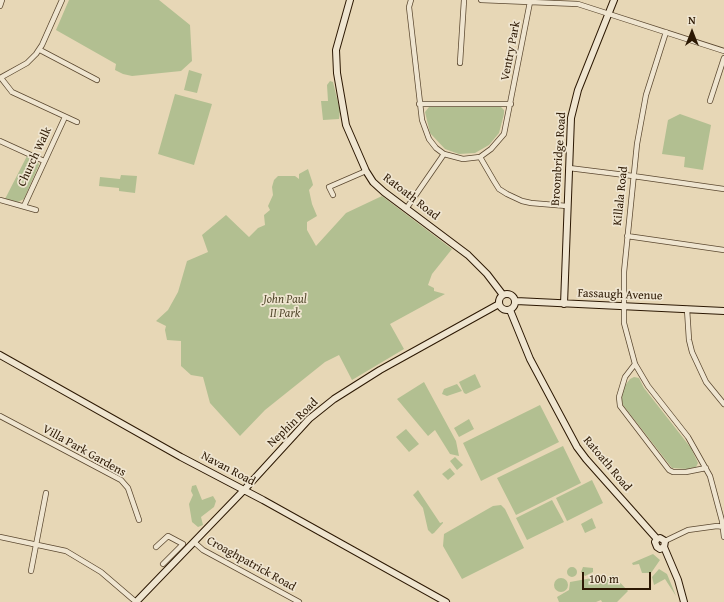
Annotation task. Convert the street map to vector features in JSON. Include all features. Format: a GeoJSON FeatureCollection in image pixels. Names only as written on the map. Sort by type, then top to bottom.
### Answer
{"type":"FeatureCollection","features":[{"type":"Feature","properties":{"kind":"main road","name":"Ratoath Road"},"geometry":{"type":"LineString","coordinates":[[350,0],[337,45],[337,73],[346,125],[366,171],[373,182],[406,209],[468,255],[487,274],[503,295]]}},
{"type":"Feature","properties":{"kind":"main road","name":"Broombridge Road"},"geometry":{"type":"LineString","coordinates":[[564,304],[571,118],[578,90],[614,0]]}},
{"type":"Feature","properties":{"kind":"main road"},"geometry":{"type":"LineString","coordinates":[[503,295],[511,295],[516,301],[514,307],[510,310],[505,310],[499,304],[503,295]]}},
{"type":"Feature","properties":{"kind":"main road","name":"Fassaugh Avenue"},"geometry":{"type":"LineString","coordinates":[[516,301],[724,311]]}},
{"type":"Feature","properties":{"kind":"main road","name":"Nephin Road"},"geometry":{"type":"LineString","coordinates":[[136,602],[244,490],[309,419],[334,399],[402,357],[499,304]]}},
{"type":"Feature","properties":{"kind":"main road","name":"Ratoath Road"},"geometry":{"type":"LineString","coordinates":[[510,310],[530,359],[577,446],[586,459],[657,539],[655,542],[657,547],[660,548],[664,544],[678,580],[684,602]]}},
{"type":"Feature","properties":{"kind":"main road","name":"Navan Road"},"geometry":{"type":"LineString","coordinates":[[0,355],[444,601]]}},
{"type":"Feature","properties":{"kind":"main road"},"geometry":{"type":"LineString","coordinates":[[657,539],[662,538],[664,544]]}},
{"type":"Feature","properties":{"kind":"street"},"geometry":{"type":"LineString","coordinates":[[0,6],[2,0]]}},
{"type":"Feature","properties":{"kind":"street"},"geometry":{"type":"LineString","coordinates":[[62,0],[40,50],[27,63],[0,78],[12,92],[78,122]]}},
{"type":"Feature","properties":{"kind":"street"},"geometry":{"type":"LineString","coordinates":[[460,63],[464,0]]}},
{"type":"Feature","properties":{"kind":"street"},"geometry":{"type":"LineString","coordinates":[[481,0],[578,4],[610,13],[724,51]]}},
{"type":"Feature","properties":{"kind":"street"},"geometry":{"type":"LineString","coordinates":[[411,1],[410,14],[420,104],[422,120],[428,139],[444,154],[462,159],[480,157],[499,189],[507,194],[522,201],[567,206]]}},
{"type":"Feature","properties":{"kind":"street","name":"Ventry Park"},"geometry":{"type":"LineString","coordinates":[[480,157],[491,149],[504,134],[530,2]]}},
{"type":"Feature","properties":{"kind":"street","name":"Killala Road"},"geometry":{"type":"LineString","coordinates":[[666,32],[646,95],[633,176],[627,236],[624,306],[625,332],[635,364],[648,386],[688,437],[710,476],[723,527],[724,537]]}},
{"type":"Feature","properties":{"kind":"street"},"geometry":{"type":"LineString","coordinates":[[40,50],[97,80]]}},
{"type":"Feature","properties":{"kind":"street"},"geometry":{"type":"LineString","coordinates":[[710,101],[724,58]]}},
{"type":"Feature","properties":{"kind":"street"},"geometry":{"type":"LineString","coordinates":[[420,104],[511,104]]}},
{"type":"Feature","properties":{"kind":"street","name":"Church Walk"},"geometry":{"type":"LineString","coordinates":[[24,206],[65,117]]}},
{"type":"Feature","properties":{"kind":"street"},"geometry":{"type":"LineString","coordinates":[[0,141],[44,161]]}},
{"type":"Feature","properties":{"kind":"street"},"geometry":{"type":"LineString","coordinates":[[406,209],[444,154]]}},
{"type":"Feature","properties":{"kind":"street"},"geometry":{"type":"LineString","coordinates":[[569,168],[724,189]]}},
{"type":"Feature","properties":{"kind":"street"},"geometry":{"type":"LineString","coordinates":[[333,195],[330,187],[366,171]]}},
{"type":"Feature","properties":{"kind":"street"},"geometry":{"type":"LineString","coordinates":[[0,200],[36,210]]}},
{"type":"Feature","properties":{"kind":"street"},"geometry":{"type":"LineString","coordinates":[[627,236],[724,250]]}},
{"type":"Feature","properties":{"kind":"street"},"geometry":{"type":"LineString","coordinates":[[687,309],[689,340],[692,352],[706,382],[724,404]]}},
{"type":"Feature","properties":{"kind":"street"},"geometry":{"type":"LineString","coordinates":[[635,364],[625,377],[619,397],[620,406],[668,470],[673,472],[686,472],[706,468]]}},
{"type":"Feature","properties":{"kind":"street","name":"Villa Park Gardens"},"geometry":{"type":"LineString","coordinates":[[0,416],[121,480],[128,488],[139,520]]}},
{"type":"Feature","properties":{"kind":"street"},"geometry":{"type":"LineString","coordinates":[[31,571],[46,493]]}},
{"type":"Feature","properties":{"kind":"street"},"geometry":{"type":"LineString","coordinates":[[664,544],[688,530],[717,526],[723,527]]}},
{"type":"Feature","properties":{"kind":"street"},"geometry":{"type":"LineString","coordinates":[[156,546],[168,536],[183,544],[164,563],[171,567]]}},
{"type":"Feature","properties":{"kind":"street"},"geometry":{"type":"LineString","coordinates":[[0,537],[58,548],[73,554],[101,572],[136,602]]}},
{"type":"Feature","properties":{"kind":"street","name":"Croaghpatrick Road"},"geometry":{"type":"LineString","coordinates":[[194,542],[204,550],[299,602]]}},
{"type":"Feature","properties":{"kind":"green space"},"geometry":{"type":"Polygon","coordinates":[[[69,0],[159,0],[190,25],[192,61],[181,71],[132,76],[123,74],[115,70],[116,64],[56,30],[69,0]]]}},
{"type":"Feature","properties":{"kind":"green space"},"geometry":{"type":"Polygon","coordinates":[[[189,70],[202,74],[197,93],[184,90],[189,70]]]}},
{"type":"Feature","properties":{"kind":"green space"},"geometry":{"type":"Polygon","coordinates":[[[330,81],[333,82],[340,111],[339,119],[323,120],[321,101],[328,101],[327,85],[330,81]]]}},
{"type":"Feature","properties":{"kind":"green space"},"geometry":{"type":"Polygon","coordinates":[[[175,94],[212,104],[194,165],[158,154],[175,94]]]}},
{"type":"Feature","properties":{"kind":"green space"},"geometry":{"type":"Polygon","coordinates":[[[429,107],[501,107],[504,110],[504,114],[499,133],[489,145],[475,153],[459,154],[445,149],[430,133],[425,112],[429,107]]]}},
{"type":"Feature","properties":{"kind":"green space"},"geometry":{"type":"Polygon","coordinates":[[[680,114],[711,125],[703,170],[684,167],[685,157],[662,154],[668,120],[680,114]]]}},
{"type":"Feature","properties":{"kind":"green space"},"geometry":{"type":"Polygon","coordinates":[[[27,156],[38,162],[39,165],[24,199],[18,202],[5,199],[27,156]]]}},
{"type":"Feature","properties":{"kind":"green space","name":"John Paul II Park"},"geometry":{"type":"Polygon","coordinates":[[[308,169],[313,185],[309,190],[312,204],[317,216],[307,222],[307,230],[316,246],[346,213],[382,196],[452,249],[432,274],[428,285],[434,288],[434,291],[445,294],[390,324],[404,349],[352,380],[339,355],[325,362],[265,410],[240,436],[210,403],[203,377],[191,375],[181,366],[181,341],[167,340],[165,330],[166,326],[156,321],[168,310],[178,292],[187,261],[208,252],[202,235],[226,215],[249,237],[258,228],[265,225],[264,215],[270,210],[268,206],[273,195],[272,187],[274,180],[278,176],[295,176],[299,179],[299,174],[308,169]]]}},
{"type":"Feature","properties":{"kind":"green space"},"geometry":{"type":"Polygon","coordinates":[[[121,175],[137,176],[135,193],[119,191],[119,188],[99,186],[100,177],[120,179],[121,175]]]}},
{"type":"Feature","properties":{"kind":"green space"},"geometry":{"type":"Polygon","coordinates":[[[475,374],[481,387],[466,394],[464,393],[459,382],[475,374]]]}},
{"type":"Feature","properties":{"kind":"green space"},"geometry":{"type":"Polygon","coordinates":[[[634,377],[639,378],[644,388],[691,448],[698,463],[696,467],[687,469],[672,468],[623,405],[621,398],[623,388],[630,379],[634,377]]]}},
{"type":"Feature","properties":{"kind":"green space"},"geometry":{"type":"Polygon","coordinates":[[[424,382],[456,441],[459,456],[450,454],[435,430],[428,436],[397,399],[424,382]]]}},
{"type":"Feature","properties":{"kind":"green space"},"geometry":{"type":"Polygon","coordinates":[[[457,384],[462,391],[447,396],[442,394],[444,389],[457,384]]]}},
{"type":"Feature","properties":{"kind":"green space"},"geometry":{"type":"Polygon","coordinates":[[[540,405],[559,442],[481,481],[463,443],[540,405]]]}},
{"type":"Feature","properties":{"kind":"green space"},"geometry":{"type":"Polygon","coordinates":[[[469,419],[474,429],[459,437],[454,428],[469,419]]]}},
{"type":"Feature","properties":{"kind":"green space"},"geometry":{"type":"Polygon","coordinates":[[[406,429],[419,444],[409,452],[396,437],[406,429]]]}},
{"type":"Feature","properties":{"kind":"green space"},"geometry":{"type":"Polygon","coordinates":[[[563,446],[581,483],[516,515],[497,478],[563,446]]]}},
{"type":"Feature","properties":{"kind":"green space"},"geometry":{"type":"Polygon","coordinates":[[[455,457],[463,465],[457,470],[450,461],[455,457]]]}},
{"type":"Feature","properties":{"kind":"green space"},"geometry":{"type":"Polygon","coordinates":[[[450,468],[455,474],[448,480],[442,474],[450,468]]]}},
{"type":"Feature","properties":{"kind":"green space"},"geometry":{"type":"Polygon","coordinates":[[[592,480],[603,503],[567,521],[556,498],[592,480]]]}},
{"type":"Feature","properties":{"kind":"green space"},"geometry":{"type":"Polygon","coordinates":[[[196,485],[202,500],[213,496],[216,501],[214,507],[201,517],[203,525],[198,527],[192,522],[189,504],[193,495],[191,491],[192,486],[196,485]]]}},
{"type":"Feature","properties":{"kind":"green space"},"geometry":{"type":"Polygon","coordinates":[[[418,490],[440,523],[443,522],[432,534],[428,530],[423,508],[413,495],[418,490]]]}},
{"type":"Feature","properties":{"kind":"green space"},"geometry":{"type":"Polygon","coordinates":[[[552,500],[564,522],[527,540],[516,518],[552,500]]]}},
{"type":"Feature","properties":{"kind":"green space"},"geometry":{"type":"Polygon","coordinates":[[[501,505],[505,509],[524,548],[462,579],[443,546],[444,534],[493,506],[501,505]]]}},
{"type":"Feature","properties":{"kind":"green space"},"geometry":{"type":"Polygon","coordinates":[[[592,518],[596,528],[585,533],[581,524],[592,518]]]}},
{"type":"Feature","properties":{"kind":"green space"},"geometry":{"type":"Polygon","coordinates":[[[653,554],[660,560],[651,573],[642,573],[639,564],[633,565],[632,563],[653,554]]]}},
{"type":"Feature","properties":{"kind":"green space"},"geometry":{"type":"Polygon","coordinates":[[[572,567],[577,572],[572,577],[567,572],[572,567]]]}},
{"type":"Feature","properties":{"kind":"green space"},"geometry":{"type":"Polygon","coordinates":[[[583,567],[593,568],[593,572],[585,576],[581,572],[583,567]]]}},
{"type":"Feature","properties":{"kind":"green space"},"geometry":{"type":"Polygon","coordinates":[[[659,569],[667,574],[676,596],[665,579],[654,585],[652,577],[659,569]]]}},
{"type":"Feature","properties":{"kind":"green space"},"geometry":{"type":"Polygon","coordinates":[[[613,575],[628,591],[617,602],[602,602],[601,600],[596,602],[559,602],[557,597],[569,590],[570,582],[592,578],[600,583],[613,575]]]}},
{"type":"Feature","properties":{"kind":"green space"},"geometry":{"type":"Polygon","coordinates":[[[561,578],[566,580],[568,585],[566,590],[561,592],[556,590],[554,585],[556,580],[561,578]]]}}]}
